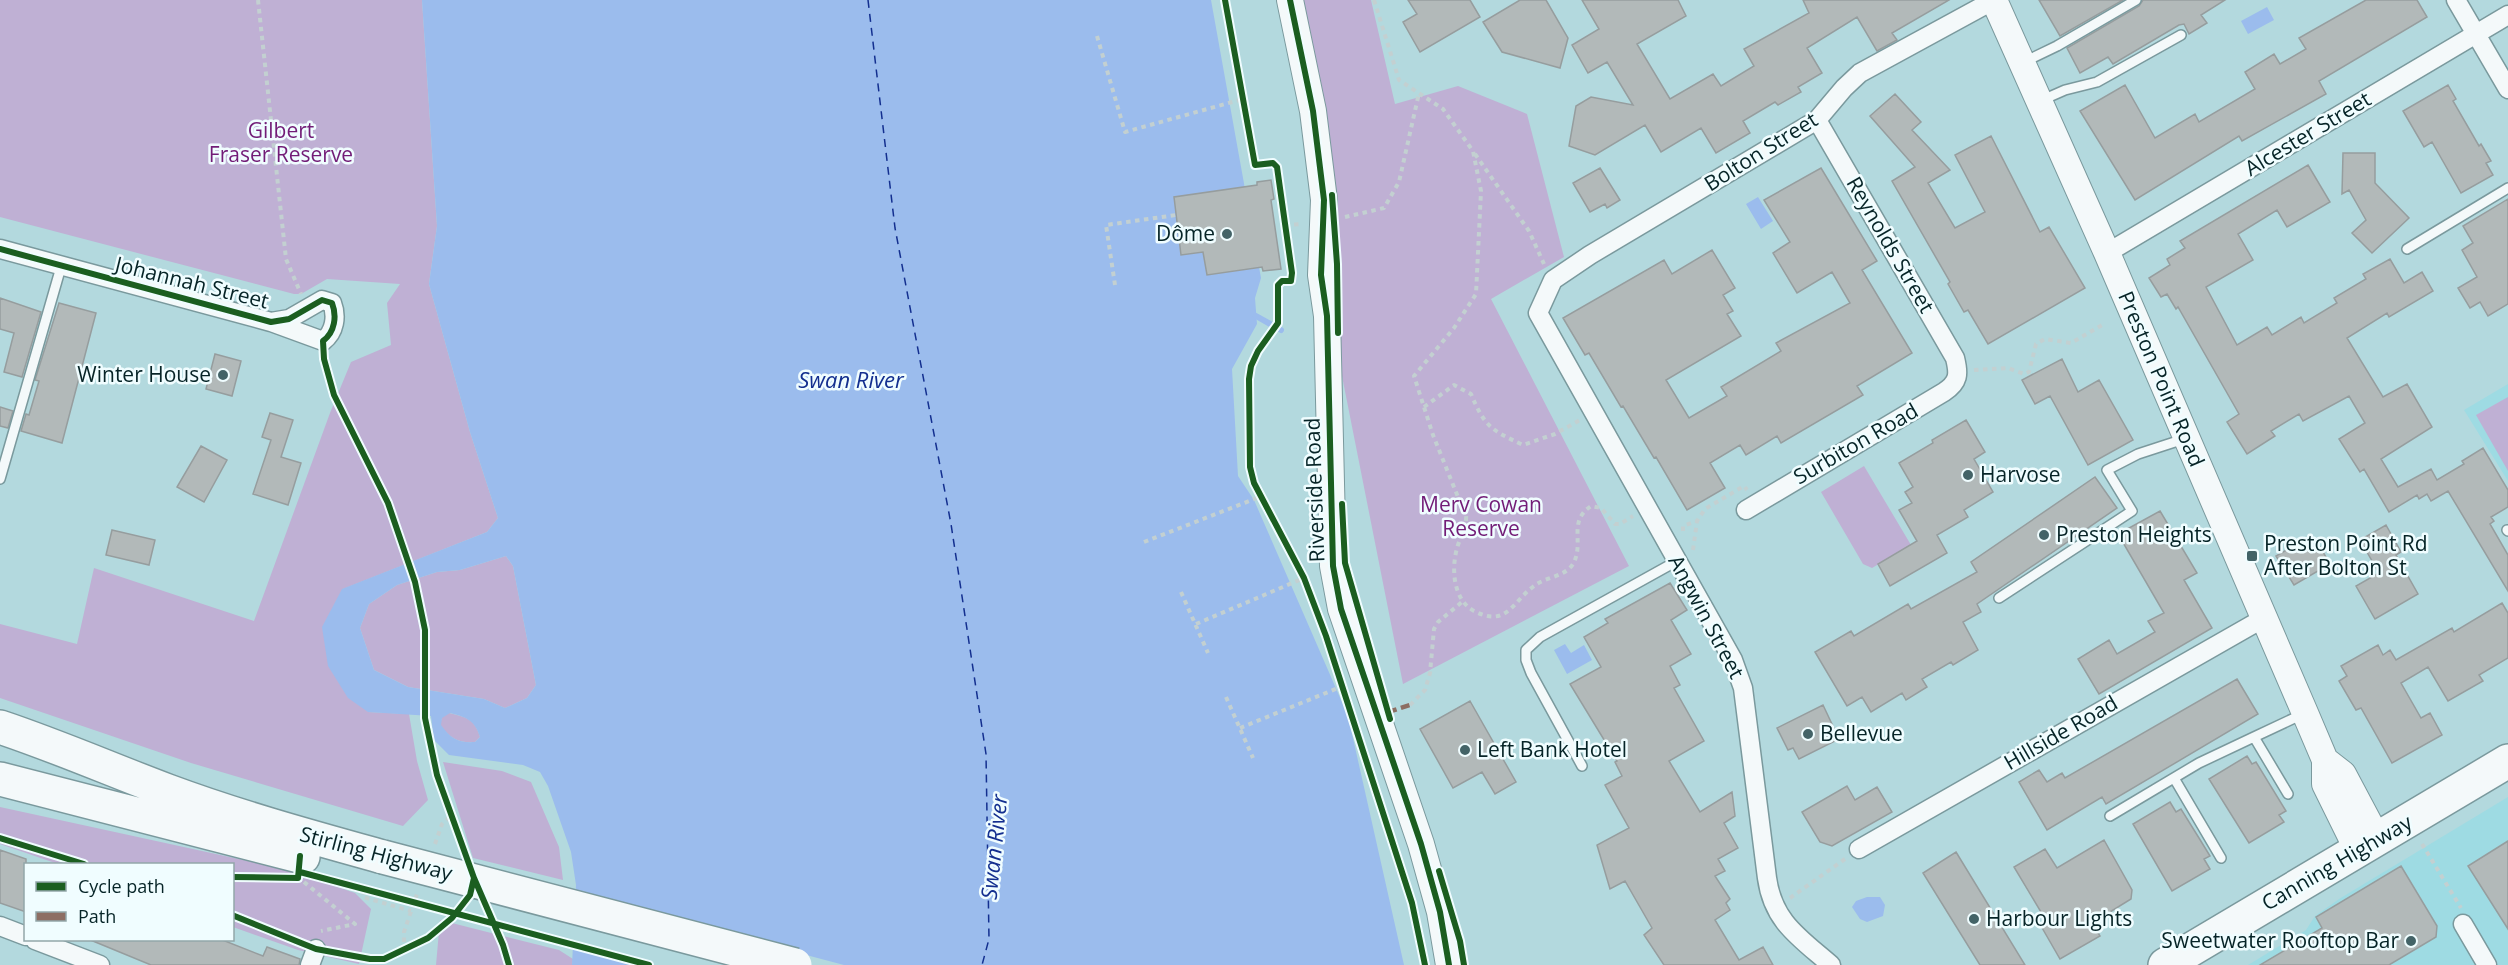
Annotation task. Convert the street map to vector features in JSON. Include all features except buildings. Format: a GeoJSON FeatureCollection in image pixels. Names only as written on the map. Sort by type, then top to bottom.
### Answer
{"type":"FeatureCollection","features":[{"type":"Feature","properties":{"kind":"highway","name":"Stirling Highway"},"geometry":{"type":"LineString","coordinates":[[0,727],[40,740],[169,791],[273,826],[375,883],[722,965]]}},
{"type":"Feature","properties":{"kind":"highway","name":"Canning Highway"},"geometry":{"type":"LineString","coordinates":[[2165,965],[2508,761]]}},
{"type":"Feature","properties":{"kind":"highway","name":"Stirling Highway"},"geometry":{"type":"LineString","coordinates":[[0,779],[299,867],[795,965]]}},
{"type":"Feature","properties":{"kind":"street","name":"Riverside Road"},"geometry":{"type":"LineString","coordinates":[[1290,0],[1311,99],[1324,201],[1321,275],[1328,316],[1333,566],[1341,609],[1427,867],[1440,912],[1449,965]]}},
{"type":"Feature","properties":{"kind":"street","name":"Riverside Road"},"geometry":{"type":"LineString","coordinates":[[1300,0],[1323,115],[1334,219],[1345,563],[1388,712],[1460,941],[1464,965]]}},
{"type":"Feature","properties":{"kind":"street","name":"Preston Point Road"},"geometry":{"type":"LineString","coordinates":[[1994,0],[2024,62],[2108,254],[2325,759],[2343,774],[2367,844]]}},
{"type":"Feature","properties":{"kind":"street","name":"Bolton Street"},"geometry":{"type":"LineString","coordinates":[[1553,280],[1590,255],[1817,120],[1844,88],[1860,74],[1994,0]]}},
{"type":"Feature","properties":{"kind":"street"},"geometry":{"type":"LineString","coordinates":[[2456,0],[2508,89]]}},
{"type":"Feature","properties":{"kind":"street","name":"Alcester Street"},"geometry":{"type":"LineString","coordinates":[[2108,254],[2508,15]]}},
{"type":"Feature","properties":{"kind":"street","name":"Reynolds Street"},"geometry":{"type":"LineString","coordinates":[[1817,120],[1955,358],[1958,372]]}},
{"type":"Feature","properties":{"kind":"street","name":"Johannah Street"},"geometry":{"type":"LineString","coordinates":[[0,249],[271,322],[323,341],[330,335],[336,313],[332,303],[322,300],[289,319],[271,322]]}},
{"type":"Feature","properties":{"kind":"street","name":"Angwin Street"},"geometry":{"type":"LineString","coordinates":[[1553,280],[1538,313],[1733,660],[1743,688],[1767,878],[1774,908],[1791,929],[1831,965]]}},
{"type":"Feature","properties":{"kind":"street","name":"Surbiton Road"},"geometry":{"type":"LineString","coordinates":[[1751,507],[1944,392],[1957,380],[1958,372]]}},
{"type":"Feature","properties":{"kind":"street","name":"Hillside Road"},"geometry":{"type":"LineString","coordinates":[[1859,849],[2264,618]]}},
{"type":"Feature","properties":{"kind":"street"},"geometry":{"type":"LineString","coordinates":[[2463,924],[2487,965]]}},
{"type":"Feature","properties":{"kind":"street"},"geometry":{"type":"LineString","coordinates":[[0,926],[24,935]]}},
{"type":"Feature","properties":{"kind":"street"},"geometry":{"type":"LineString","coordinates":[[40,941],[100,965]]}},
{"type":"Feature","properties":{"kind":"lane"},"geometry":{"type":"LineString","coordinates":[[2024,62],[2057,46],[2136,0]]}},
{"type":"Feature","properties":{"kind":"lane"},"geometry":{"type":"LineString","coordinates":[[2040,101],[2065,90],[2097,82],[2181,35]]}},
{"type":"Feature","properties":{"kind":"lane"},"geometry":{"type":"LineString","coordinates":[[2407,249],[2508,188]]}},
{"type":"Feature","properties":{"kind":"lane"},"geometry":{"type":"LineString","coordinates":[[0,479],[61,267]]}},
{"type":"Feature","properties":{"kind":"lane"},"geometry":{"type":"LineString","coordinates":[[1998,598],[2132,511],[2107,470],[2138,454],[2186,438]]}},
{"type":"Feature","properties":{"kind":"lane"},"geometry":{"type":"LineString","coordinates":[[1582,766],[1531,674],[1526,650],[1540,637],[1677,561]]}},
{"type":"Feature","properties":{"kind":"lane"},"geometry":{"type":"LineString","coordinates":[[2110,816],[2199,763],[2305,713]]}},
{"type":"Feature","properties":{"kind":"lane"},"geometry":{"type":"LineString","coordinates":[[2254,737],[2288,794]]}},
{"type":"Feature","properties":{"kind":"lane"},"geometry":{"type":"LineString","coordinates":[[2174,778],[2221,858]]}},
{"type":"Feature","properties":{"kind":"path"},"geometry":{"type":"LineString","coordinates":[[258,0],[286,259],[301,294],[304,312]]}},
{"type":"Feature","properties":{"kind":"path"},"geometry":{"type":"LineString","coordinates":[[1225,0],[1255,165],[1274,163],[1277,167],[1292,273],[1291,281],[1282,281],[1278,285],[1278,323],[1258,351],[1251,366],[1249,379],[1250,467],[1254,483],[1304,578],[1319,617]]}},
{"type":"Feature","properties":{"kind":"path"},"geometry":{"type":"LineString","coordinates":[[1374,0],[1399,80],[1443,108],[1529,231],[1541,260],[1553,280]]}},
{"type":"Feature","properties":{"kind":"path"},"geometry":{"type":"LineString","coordinates":[[1097,36],[1125,132],[1243,99]]}},
{"type":"Feature","properties":{"kind":"path"},"geometry":{"type":"LineString","coordinates":[[1399,182],[1419,93]]}},
{"type":"Feature","properties":{"kind":"path"},"geometry":{"type":"LineString","coordinates":[[1473,151],[1482,191],[1476,294],[1454,328],[1414,376],[1432,435],[1466,512],[1464,533],[1454,561],[1454,576],[1462,602],[1487,617],[1500,616],[1514,607],[1534,585],[1563,573],[1572,566],[1576,556],[1578,518],[1585,510],[1591,506],[1601,508],[1615,524],[1620,524],[1647,508]]}},
{"type":"Feature","properties":{"kind":"path"},"geometry":{"type":"LineString","coordinates":[[1114,285],[1106,225],[1176,215]]}},
{"type":"Feature","properties":{"kind":"path"},"geometry":{"type":"LineString","coordinates":[[1958,372],[2008,368],[2024,374],[2029,372],[2036,344],[2045,339],[2071,342],[2104,324]]}},
{"type":"Feature","properties":{"kind":"path"},"geometry":{"type":"LineString","coordinates":[[1424,407],[1454,385],[1471,394],[1481,418],[1495,432],[1523,445],[1555,434],[1594,413]]}},
{"type":"Feature","properties":{"kind":"path"},"geometry":{"type":"LineString","coordinates":[[1683,526],[1697,521],[1705,509],[1744,486],[1751,507]]}},
{"type":"Feature","properties":{"kind":"path"},"geometry":{"type":"LineString","coordinates":[[1144,542],[1262,496]]}},
{"type":"Feature","properties":{"kind":"path"},"geometry":{"type":"LineString","coordinates":[[1196,624],[1304,578]]}},
{"type":"Feature","properties":{"kind":"path"},"geometry":{"type":"LineString","coordinates":[[1182,592],[1208,653]]}},
{"type":"Feature","properties":{"kind":"path"},"geometry":{"type":"LineString","coordinates":[[1410,705],[1425,690],[1430,674],[1434,629],[1438,622],[1462,602]]}},
{"type":"Feature","properties":{"kind":"path"},"geometry":{"type":"LineString","coordinates":[[1340,676],[1346,696]]}},
{"type":"Feature","properties":{"kind":"path"},"geometry":{"type":"LineString","coordinates":[[1240,728],[1343,686]]}},
{"type":"Feature","properties":{"kind":"path"},"geometry":{"type":"LineString","coordinates":[[1226,697],[1253,758]]}},
{"type":"Feature","properties":{"kind":"path"},"geometry":{"type":"LineString","coordinates":[[1355,725],[1412,903],[1423,955]]}},
{"type":"Feature","properties":{"kind":"path"},"geometry":{"type":"LineString","coordinates":[[448,805],[455,826]]}},
{"type":"Feature","properties":{"kind":"path"},"geometry":{"type":"LineString","coordinates":[[2422,844],[2463,912],[2463,924]]}},
{"type":"Feature","properties":{"kind":"path"},"geometry":{"type":"LineString","coordinates":[[1774,908],[1859,849]]}},
{"type":"Feature","properties":{"kind":"path"},"geometry":{"type":"LineString","coordinates":[[299,867],[355,924],[316,932],[313,957]]}},
{"type":"Feature","properties":{"kind":"path"},"geometry":{"type":"LineString","coordinates":[[375,883],[363,897],[411,911]]}},
{"type":"Feature","properties":{"kind":"path"},"geometry":{"type":"LineString","coordinates":[[408,901],[419,904]]}},
{"type":"Feature","properties":{"kind":"path"},"geometry":{"type":"LineString","coordinates":[[398,954],[412,947]]}},
{"type":"Feature","properties":{"kind":"shaded area"},"geometry":{"type":"Polygon","coordinates":[[[2508,384],[2508,481],[2464,410],[2508,384]]]}},
{"type":"Feature","properties":{"kind":"shaded area"},"geometry":{"type":"Polygon","coordinates":[[[2508,797],[2508,965],[2248,965],[2306,930],[2315,916],[2339,899],[2508,797]]]}},
{"type":"Feature","properties":{"kind":"green space","name":"Gilbert Fraser Reserve"},"geometry":{"type":"Polygon","coordinates":[[[0,0],[422,0],[437,226],[429,284],[470,432],[498,518],[487,532],[343,589],[368,712],[409,714],[417,761],[428,800],[403,826],[191,763],[0,698],[0,624],[77,644],[94,568],[254,621],[351,362],[391,345],[387,303],[400,284],[327,279],[301,294],[294,294],[0,217],[0,0]]]}},
{"type":"Feature","properties":{"kind":"green space","name":"Merv Cowan Reserve"},"geometry":{"type":"Polygon","coordinates":[[[1303,0],[1371,0],[1395,104],[1458,86],[1527,114],[1564,257],[1491,299],[1629,566],[1403,684],[1341,371],[1323,121],[1303,0]]]}},
{"type":"Feature","properties":{"kind":"green space"},"geometry":{"type":"Polygon","coordinates":[[[2508,397],[2508,471],[2476,415],[2508,397]]]}},
{"type":"Feature","properties":{"kind":"green space"},"geometry":{"type":"Polygon","coordinates":[[[1864,466],[1911,545],[1872,568],[1863,564],[1821,492],[1864,466]]]}},
{"type":"Feature","properties":{"kind":"green space"},"geometry":{"type":"Polygon","coordinates":[[[506,556],[513,566],[536,685],[527,698],[505,708],[484,699],[408,687],[374,670],[360,628],[369,604],[397,585],[437,572],[460,570],[506,556]]]}},
{"type":"Feature","properties":{"kind":"green space"},"geometry":{"type":"Polygon","coordinates":[[[449,713],[469,720],[480,737],[475,742],[469,742],[451,737],[440,725],[442,717],[449,713]]]}},
{"type":"Feature","properties":{"kind":"green space"},"geometry":{"type":"Polygon","coordinates":[[[443,762],[502,771],[531,782],[559,847],[563,880],[473,858],[443,762]]]}},
{"type":"Feature","properties":{"kind":"green space"},"geometry":{"type":"Polygon","coordinates":[[[0,807],[285,869],[355,893],[371,909],[359,964],[298,950],[234,927],[234,863],[55,863],[0,844],[0,807]]]}},
{"type":"Feature","properties":{"kind":"green space"},"geometry":{"type":"Polygon","coordinates":[[[440,920],[559,950],[573,959],[572,965],[436,965],[440,920]]]}},
{"type":"Feature","properties":{"kind":"water","name":"Swan River"},"geometry":{"type":"Polygon","coordinates":[[[422,0],[1211,0],[1261,278],[1255,298],[1257,324],[1232,369],[1238,476],[1254,500],[1348,716],[1404,965],[572,965],[576,885],[571,852],[548,786],[540,772],[523,765],[449,755],[434,740],[431,716],[368,712],[348,698],[328,666],[322,627],[342,589],[487,532],[498,518],[470,432],[429,284],[437,226],[422,0]],[[506,556],[460,570],[437,572],[397,585],[369,604],[360,628],[374,670],[408,687],[484,699],[505,708],[527,698],[536,685],[513,566],[506,556]],[[450,713],[442,718],[441,725],[448,734],[459,741],[469,742],[475,742],[480,737],[469,720],[450,713]]]}},
{"type":"Feature","properties":{"kind":"water"},"geometry":{"type":"Polygon","coordinates":[[[2267,7],[2274,20],[2248,34],[2241,21],[2267,7]]]}},
{"type":"Feature","properties":{"kind":"water"},"geometry":{"type":"Polygon","coordinates":[[[1758,197],[1773,221],[1761,229],[1746,204],[1758,197]]]}},
{"type":"Feature","properties":{"kind":"water"},"geometry":{"type":"Polygon","coordinates":[[[1565,644],[1571,653],[1584,645],[1592,660],[1567,674],[1554,650],[1565,644]]]}},
{"type":"Feature","properties":{"kind":"water"},"geometry":{"type":"Polygon","coordinates":[[[1867,897],[1880,897],[1885,905],[1883,916],[1867,922],[1860,919],[1852,907],[1856,901],[1867,897]]]}},
{"type":"Feature","properties":{"kind":"pier"},"geometry":{"type":"Polygon","coordinates":[[[572,893],[844,965],[637,965],[570,947],[572,893]]]}},
{"type":"Feature","properties":{"kind":"waterway"},"geometry":{"type":"LineString","coordinates":[[1256,316],[1281,330]]}},
{"type":"Feature","properties":{"kind":"ferry route"},"geometry":{"type":"LineString","coordinates":[[868,0],[895,228],[951,524],[986,754],[989,939],[982,965]]}},
{"type":"Feature","properties":{"kind":"marked path"},"geometry":{"type":"LineString","coordinates":[[1388,712],[1410,705]]}},
{"type":"Feature","properties":{"kind":"cycle path"},"geometry":{"type":"LineString","coordinates":[[1225,0],[1255,165],[1273,163],[1277,167],[1292,273],[1291,281],[1282,281],[1278,285],[1278,323],[1258,351],[1251,366],[1249,379],[1250,467],[1254,483],[1304,578],[1326,636],[1412,903],[1425,965]]}},
{"type":"Feature","properties":{"kind":"cycle path"},"geometry":{"type":"LineString","coordinates":[[1290,0],[1313,111],[1324,200],[1321,275],[1327,316],[1333,566],[1341,609],[1421,844],[1440,912],[1449,965]]}},
{"type":"Feature","properties":{"kind":"cycle path"},"geometry":{"type":"LineString","coordinates":[[1332,195],[1337,264],[1338,333]]}},
{"type":"Feature","properties":{"kind":"cycle path"},"geometry":{"type":"LineString","coordinates":[[0,249],[271,322],[289,319],[322,300],[332,303],[334,324],[323,341],[324,359],[334,395],[388,503],[415,582],[425,630],[425,718],[437,775],[474,878],[470,895],[452,918],[428,938],[384,959],[370,959],[316,949],[234,916]]}},
{"type":"Feature","properties":{"kind":"cycle path"},"geometry":{"type":"LineString","coordinates":[[1342,504],[1345,563],[1390,719]]}},
{"type":"Feature","properties":{"kind":"cycle path"},"geometry":{"type":"LineString","coordinates":[[0,838],[81,863]]}},
{"type":"Feature","properties":{"kind":"cycle path"},"geometry":{"type":"LineString","coordinates":[[234,877],[298,878],[300,856]]}},
{"type":"Feature","properties":{"kind":"cycle path"},"geometry":{"type":"LineString","coordinates":[[1439,871],[1460,941],[1464,965]]}},
{"type":"Feature","properties":{"kind":"cycle path"},"geometry":{"type":"LineString","coordinates":[[300,872],[649,965]]}},
{"type":"Feature","properties":{"kind":"cycle path"},"geometry":{"type":"LineString","coordinates":[[474,878],[503,945],[509,965]]}},
{"type":"Feature","properties":{"kind":"place","name":"Dôme"},"geometry":{"type":"Point","coordinates":[1227,234]}},
{"type":"Feature","properties":{"kind":"place","name":"Winter House"},"geometry":{"type":"Point","coordinates":[223,375]}},
{"type":"Feature","properties":{"kind":"place","name":"Harvose"},"geometry":{"type":"Point","coordinates":[1968,475]}},
{"type":"Feature","properties":{"kind":"place","name":"Preston Heights"},"geometry":{"type":"Point","coordinates":[2044,535]}},
{"type":"Feature","properties":{"kind":"place","name":"Preston Point Rd After Bolton St"},"geometry":{"type":"Point","coordinates":[2252,556]}},
{"type":"Feature","properties":{"kind":"place","name":"Bellevue"},"geometry":{"type":"Point","coordinates":[1808,734]}},
{"type":"Feature","properties":{"kind":"place","name":"Left Bank Hotel"},"geometry":{"type":"Point","coordinates":[1465,750]}},
{"type":"Feature","properties":{"kind":"place","name":"Harbour Lights"},"geometry":{"type":"Point","coordinates":[1974,919]}},
{"type":"Feature","properties":{"kind":"place","name":"Sweetwater Rooftop Bar"},"geometry":{"type":"Point","coordinates":[2411,941]}}]}
